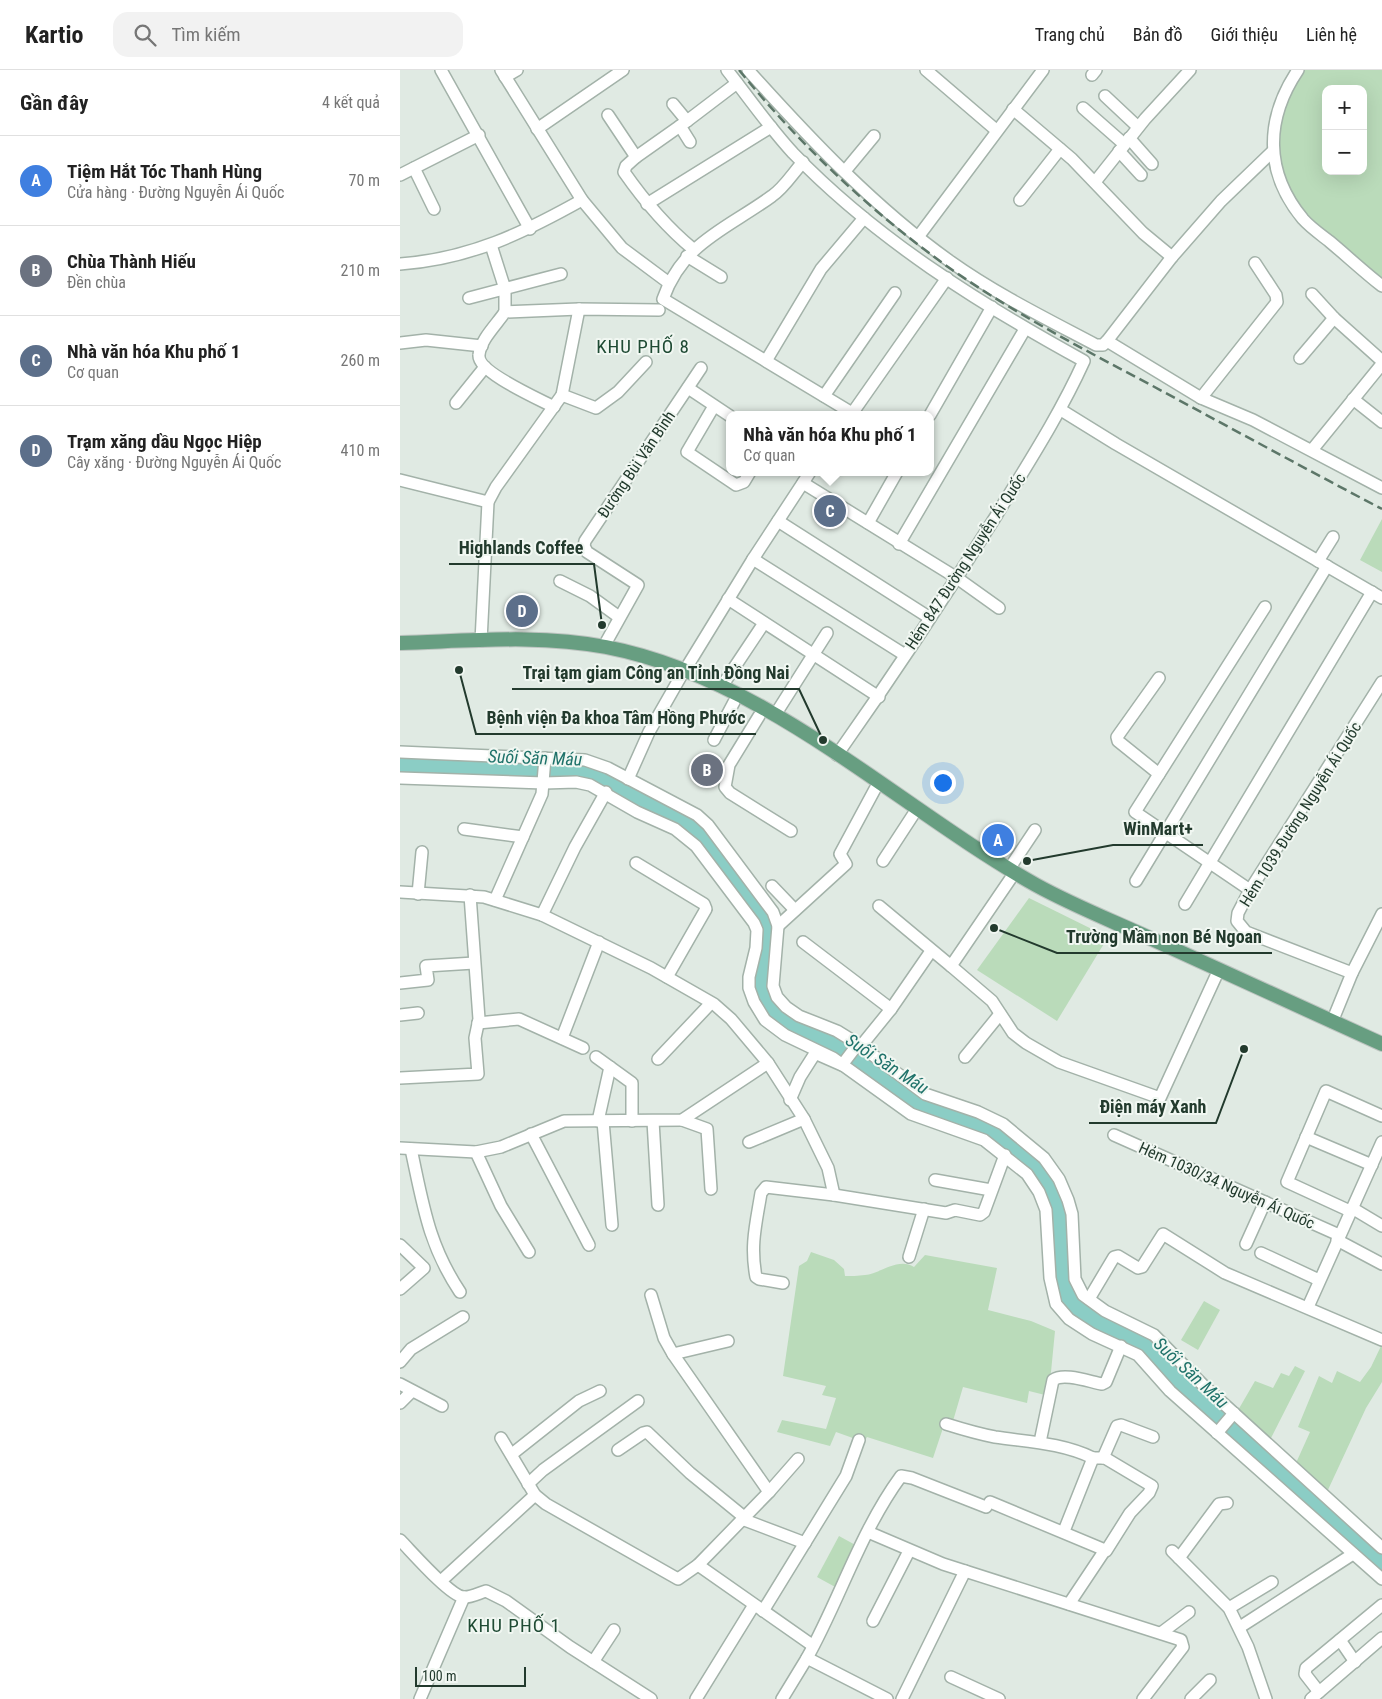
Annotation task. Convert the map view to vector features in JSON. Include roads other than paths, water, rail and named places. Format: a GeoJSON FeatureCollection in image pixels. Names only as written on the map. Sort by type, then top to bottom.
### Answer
{"type":"FeatureCollection","features":[{"type":"Feature","properties":{"kind":"main road"},"geometry":{"type":"LineString","coordinates":[[400,643],[558,641],[603,650],[722,686],[775,715],[837,755],[1010,874],[1382,1051]]}},
{"type":"Feature","properties":{"kind":"main road"},"geometry":{"type":"LineString","coordinates":[[400,651],[526,648],[603,650]]}},
{"type":"Feature","properties":{"kind":"main road"},"geometry":{"type":"LineString","coordinates":[[683,673],[759,716],[913,815],[1077,913],[1216,976],[1382,1044]]}},
{"type":"Feature","properties":{"kind":"street"},"geometry":{"type":"LineString","coordinates":[[441,70],[530,229]]}},
{"type":"Feature","properties":{"kind":"street"},"geometry":{"type":"LineString","coordinates":[[517,70],[504,73],[582,200],[622,248],[669,283]]}},
{"type":"Feature","properties":{"kind":"street"},"geometry":{"type":"LineString","coordinates":[[537,129],[623,70]]}},
{"type":"Feature","properties":{"kind":"street"},"geometry":{"type":"LineString","coordinates":[[728,70],[771,128],[803,162],[864,218],[947,278],[1025,329],[899,544]]}},
{"type":"Feature","properties":{"kind":"street"},"geometry":{"type":"LineString","coordinates":[[748,70],[795,122],[844,171],[918,237],[952,263],[1001,294],[1096,345],[1103,345],[1107,341],[1172,257],[1222,201],[1273,151]]}},
{"type":"Feature","properties":{"kind":"street"},"geometry":{"type":"LineString","coordinates":[[926,70],[996,130]]}},
{"type":"Feature","properties":{"kind":"street"},"geometry":{"type":"LineString","coordinates":[[918,237],[996,130],[1043,70]]}},
{"type":"Feature","properties":{"kind":"street"},"geometry":{"type":"LineString","coordinates":[[1095,182],[1138,127],[1190,70]]}},
{"type":"Feature","properties":{"kind":"street"},"geometry":{"type":"LineString","coordinates":[[1298,70],[1285,89],[1273,129],[1273,151],[1279,178],[1290,202],[1304,220],[1382,286]]}},
{"type":"Feature","properties":{"kind":"street"},"geometry":{"type":"LineString","coordinates":[[721,277],[690,253],[646,204],[624,172],[626,166],[636,157],[684,124],[737,83]]}},
{"type":"Feature","properties":{"kind":"street"},"geometry":{"type":"LineString","coordinates":[[1105,96],[1138,127]]}},
{"type":"Feature","properties":{"kind":"street"},"geometry":{"type":"LineString","coordinates":[[674,104],[690,142]]}},
{"type":"Feature","properties":{"kind":"street"},"geometry":{"type":"LineString","coordinates":[[1083,108],[1124,145],[1152,164]]}},
{"type":"Feature","properties":{"kind":"street"},"geometry":{"type":"LineString","coordinates":[[1013,109],[1060,149],[1143,232],[1172,257]]}},
{"type":"Feature","properties":{"kind":"street"},"geometry":{"type":"LineString","coordinates":[[608,115],[636,157]]}},
{"type":"Feature","properties":{"kind":"street"},"geometry":{"type":"LineString","coordinates":[[646,204],[771,128]]}},
{"type":"Feature","properties":{"kind":"street"},"geometry":{"type":"LineString","coordinates":[[400,174],[479,135]]}},
{"type":"Feature","properties":{"kind":"street"},"geometry":{"type":"LineString","coordinates":[[844,171],[874,136]]}},
{"type":"Feature","properties":{"kind":"street"},"geometry":{"type":"LineString","coordinates":[[1124,145],[1141,175]]}},
{"type":"Feature","properties":{"kind":"street"},"geometry":{"type":"LineString","coordinates":[[1020,200],[1060,149]]}},
{"type":"Feature","properties":{"kind":"street"},"geometry":{"type":"LineString","coordinates":[[803,162],[774,195],[735,218],[690,253],[669,283],[663,299],[847,411]]}},
{"type":"Feature","properties":{"kind":"street"},"geometry":{"type":"LineString","coordinates":[[414,168],[434,209]]}},
{"type":"Feature","properties":{"kind":"street"},"geometry":{"type":"LineString","coordinates":[[400,264],[420,262],[491,245],[530,229],[582,200]]}},
{"type":"Feature","properties":{"kind":"street"},"geometry":{"type":"LineString","coordinates":[[766,361],[821,270],[864,218]]}},
{"type":"Feature","properties":{"kind":"street"},"geometry":{"type":"LineString","coordinates":[[491,245],[505,288],[505,312],[482,346],[478,356],[485,367],[497,377],[554,407]]}},
{"type":"Feature","properties":{"kind":"street"},"geometry":{"type":"LineString","coordinates":[[1202,398],[1277,302],[1276,295],[1255,263]]}},
{"type":"Feature","properties":{"kind":"street"},"geometry":{"type":"LineString","coordinates":[[469,298],[561,274]]}},
{"type":"Feature","properties":{"kind":"street"},"geometry":{"type":"LineString","coordinates":[[854,411],[947,278]]}},
{"type":"Feature","properties":{"kind":"street"},"geometry":{"type":"LineString","coordinates":[[824,396],[895,293]]}},
{"type":"Feature","properties":{"kind":"street"},"geometry":{"type":"LineString","coordinates":[[1312,294],[1334,318],[1382,362],[1312,450]]}},
{"type":"Feature","properties":{"kind":"street"},"geometry":{"type":"LineString","coordinates":[[932,411],[992,307]]}},
{"type":"Feature","properties":{"kind":"street"},"geometry":{"type":"LineString","coordinates":[[505,312],[579,309],[659,310]]}},
{"type":"Feature","properties":{"kind":"street"},"geometry":{"type":"LineString","coordinates":[[481,641],[488,502],[500,481],[562,395],[579,309]]}},
{"type":"Feature","properties":{"kind":"street"},"geometry":{"type":"LineString","coordinates":[[1300,358],[1334,318]]}},
{"type":"Feature","properties":{"kind":"street","name":"Hẻm 847 Đường Nguyễn Ái Quốc"},"geometry":{"type":"LineString","coordinates":[[837,755],[879,697],[957,578],[1061,410],[1084,361],[1025,329]]}},
{"type":"Feature","properties":{"kind":"street"},"geometry":{"type":"LineString","coordinates":[[400,343],[426,340],[482,346]]}},
{"type":"Feature","properties":{"kind":"street"},"geometry":{"type":"LineString","coordinates":[[1107,341],[1202,398],[1252,420],[1382,488]]}},
{"type":"Feature","properties":{"kind":"street"},"geometry":{"type":"LineString","coordinates":[[562,395],[596,408],[618,392],[646,362]]}},
{"type":"Feature","properties":{"kind":"street"},"geometry":{"type":"LineString","coordinates":[[456,403],[485,367]]}},
{"type":"Feature","properties":{"kind":"street","name":"Đường Bùi Văn Bình"},"geometry":{"type":"LineString","coordinates":[[603,650],[618,617],[638,585],[587,552],[584,546],[585,540],[701,368]]}},
{"type":"Feature","properties":{"kind":"street"},"geometry":{"type":"LineString","coordinates":[[688,388],[726,414]]}},
{"type":"Feature","properties":{"kind":"street"},"geometry":{"type":"LineString","coordinates":[[1353,399],[1382,422]]}},
{"type":"Feature","properties":{"kind":"street"},"geometry":{"type":"LineString","coordinates":[[714,406],[687,452],[736,485],[744,482],[748,476]]}},
{"type":"Feature","properties":{"kind":"street"},"geometry":{"type":"LineString","coordinates":[[1061,410],[1116,444],[1377,595],[1185,904]]}},
{"type":"Feature","properties":{"kind":"street"},"geometry":{"type":"LineString","coordinates":[[628,779],[649,732],[683,673],[753,559],[807,476]]}},
{"type":"Feature","properties":{"kind":"street"},"geometry":{"type":"LineString","coordinates":[[868,523],[895,476]]}},
{"type":"Feature","properties":{"kind":"street"},"geometry":{"type":"LineString","coordinates":[[400,480],[488,502]]}},
{"type":"Feature","properties":{"kind":"street"},"geometry":{"type":"LineString","coordinates":[[803,483],[899,544],[957,578],[999,608]]}},
{"type":"Feature","properties":{"kind":"street"},"geometry":{"type":"LineString","coordinates":[[778,521],[930,618]]}},
{"type":"Feature","properties":{"kind":"street"},"geometry":{"type":"LineString","coordinates":[[1136,881],[1322,563],[1332,537]]}},
{"type":"Feature","properties":{"kind":"street"},"geometry":{"type":"LineString","coordinates":[[753,559],[905,655]]}},
{"type":"Feature","properties":{"kind":"street"},"geometry":{"type":"LineString","coordinates":[[560,581],[590,596],[618,617]]}},
{"type":"Feature","properties":{"kind":"street"},"geometry":{"type":"LineString","coordinates":[[728,599],[879,697]]}},
{"type":"Feature","properties":{"kind":"street"},"geometry":{"type":"LineString","coordinates":[[1250,890],[1134,812],[1265,608]]}},
{"type":"Feature","properties":{"kind":"street"},"geometry":{"type":"LineString","coordinates":[[722,686],[764,623]]}},
{"type":"Feature","properties":{"kind":"street"},"geometry":{"type":"LineString","coordinates":[[775,715],[827,633]]}},
{"type":"Feature","properties":{"kind":"street"},"geometry":{"type":"LineString","coordinates":[[1159,678],[1117,736],[1118,741],[1159,774]]}},
{"type":"Feature","properties":{"kind":"street","name":"Hẻm 1039 Đường Nguyễn Ái Quốc"},"geometry":{"type":"LineString","coordinates":[[1352,973],[1246,932],[1237,921],[1238,913],[1250,890],[1382,682]]}},
{"type":"Feature","properties":{"kind":"street"},"geometry":{"type":"LineString","coordinates":[[714,740],[734,702]]}},
{"type":"Feature","properties":{"kind":"street"},"geometry":{"type":"LineString","coordinates":[[759,716],[729,765],[725,787],[730,793],[791,831]]}},
{"type":"Feature","properties":{"kind":"street"},"geometry":{"type":"LineString","coordinates":[[400,752],[585,760],[608,768],[697,815],[708,825],[773,912],[778,926],[773,986],[777,997],[786,1007],[799,1016],[837,1031],[860,1045],[925,1094],[978,1112],[1003,1124],[1044,1158],[1059,1179],[1068,1200],[1072,1214],[1075,1278],[1084,1295],[1105,1311],[1154,1335],[1234,1413],[1382,1548]]}},
{"type":"Feature","properties":{"kind":"street"},"geometry":{"type":"LineString","coordinates":[[495,900],[542,794],[545,758]]}},
{"type":"Feature","properties":{"kind":"street"},"geometry":{"type":"LineString","coordinates":[[400,778],[544,783],[576,782],[590,784],[636,812],[675,829],[696,846],[754,923],[757,930],[756,948],[749,977],[749,988],[754,1002],[765,1020],[786,1035],[842,1065],[911,1114],[972,1134],[1005,1155],[1027,1174],[1040,1192],[1046,1210],[1050,1278],[1056,1304],[1069,1319],[1092,1334],[1122,1346],[1138,1355],[1170,1391],[1382,1580]]}},
{"type":"Feature","properties":{"kind":"street"},"geometry":{"type":"LineString","coordinates":[[778,926],[846,864],[840,854],[875,789]]}},
{"type":"Feature","properties":{"kind":"street"},"geometry":{"type":"LineString","coordinates":[[542,916],[571,854],[606,792]]}},
{"type":"Feature","properties":{"kind":"street"},"geometry":{"type":"LineString","coordinates":[[883,861],[913,815]]}},
{"type":"Feature","properties":{"kind":"street"},"geometry":{"type":"LineString","coordinates":[[464,829],[523,837]]}},
{"type":"Feature","properties":{"kind":"street"},"geometry":{"type":"LineString","coordinates":[[951,966],[1010,874],[1035,830]]}},
{"type":"Feature","properties":{"kind":"street"},"geometry":{"type":"LineString","coordinates":[[418,894],[422,852]]}},
{"type":"Feature","properties":{"kind":"street"},"geometry":{"type":"LineString","coordinates":[[636,863],[704,904],[706,908],[667,977]]}},
{"type":"Feature","properties":{"kind":"street"},"geometry":{"type":"LineString","coordinates":[[772,886],[794,910]]}},
{"type":"Feature","properties":{"kind":"street"},"geometry":{"type":"LineString","coordinates":[[400,892],[470,896],[495,900],[542,916],[599,942],[711,1002],[731,1018],[768,1063],[790,1100],[804,1119],[828,1168],[834,1195]]}},
{"type":"Feature","properties":{"kind":"street"},"geometry":{"type":"LineString","coordinates":[[400,1078],[478,1074],[475,1038],[478,1023],[470,896]]}},
{"type":"Feature","properties":{"kind":"street"},"geometry":{"type":"LineString","coordinates":[[879,906],[987,997],[1013,1033],[1036,1049],[1059,1062],[1158,1099],[1162,1095],[1216,976]]}},
{"type":"Feature","properties":{"kind":"street"},"geometry":{"type":"LineString","coordinates":[[1332,1022],[1352,973],[1382,914]]}},
{"type":"Feature","properties":{"kind":"street"},"geometry":{"type":"LineString","coordinates":[[562,1038],[599,942]]}},
{"type":"Feature","properties":{"kind":"street"},"geometry":{"type":"LineString","coordinates":[[803,942],[891,1009]]}},
{"type":"Feature","properties":{"kind":"street"},"geometry":{"type":"LineString","coordinates":[[842,1065],[891,1009],[931,951]]}},
{"type":"Feature","properties":{"kind":"street"},"geometry":{"type":"LineString","coordinates":[[400,983],[428,980],[426,966],[474,963]]}},
{"type":"Feature","properties":{"kind":"street"},"geometry":{"type":"LineString","coordinates":[[658,1060],[711,1002]]}},
{"type":"Feature","properties":{"kind":"street"},"geometry":{"type":"LineString","coordinates":[[400,1015],[418,1013]]}},
{"type":"Feature","properties":{"kind":"street"},"geometry":{"type":"LineString","coordinates":[[965,1057],[1000,1014]]}},
{"type":"Feature","properties":{"kind":"street"},"geometry":{"type":"LineString","coordinates":[[478,1023],[519,1019],[583,1048]]}},
{"type":"Feature","properties":{"kind":"street"},"geometry":{"type":"LineString","coordinates":[[790,1100],[800,1077],[814,1055],[817,1054],[842,1065]]}},
{"type":"Feature","properties":{"kind":"street"},"geometry":{"type":"LineString","coordinates":[[596,1058],[632,1083],[632,1121]]}},
{"type":"Feature","properties":{"kind":"street"},"geometry":{"type":"LineString","coordinates":[[682,1120],[768,1063]]}},
{"type":"Feature","properties":{"kind":"street"},"geometry":{"type":"LineString","coordinates":[[610,1067],[600,1121],[612,1225]]}},
{"type":"Feature","properties":{"kind":"street"},"geometry":{"type":"LineString","coordinates":[[1382,1116],[1326,1092],[1287,1182],[1382,1226]]}},
{"type":"Feature","properties":{"kind":"street"},"geometry":{"type":"LineString","coordinates":[[749,1142],[804,1119]]}},
{"type":"Feature","properties":{"kind":"street"},"geometry":{"type":"LineString","coordinates":[[460,1292],[440,1260],[433,1242],[406,1148],[476,1152],[501,1147],[564,1121],[682,1120],[707,1129],[711,1189]]}},
{"type":"Feature","properties":{"kind":"street"},"geometry":{"type":"LineString","coordinates":[[653,1121],[658,1205]]}},
{"type":"Feature","properties":{"kind":"street"},"geometry":{"type":"LineString","coordinates":[[531,1134],[589,1245]]}},
{"type":"Feature","properties":{"kind":"street","name":"Hẻm 1030/34 Nguyễn Ái Quốc"},"geometry":{"type":"LineString","coordinates":[[1114,1135],[1265,1202],[1338,1237],[1382,1264]]}},
{"type":"Feature","properties":{"kind":"street"},"geometry":{"type":"LineString","coordinates":[[1306,1137],[1372,1164]]}},
{"type":"Feature","properties":{"kind":"street"},"geometry":{"type":"LineString","coordinates":[[1308,1307],[1382,1142]]}},
{"type":"Feature","properties":{"kind":"street"},"geometry":{"type":"LineString","coordinates":[[476,1152],[501,1206],[529,1252]]}},
{"type":"Feature","properties":{"kind":"street"},"geometry":{"type":"LineString","coordinates":[[783,1283],[756,1277],[752,1247],[761,1193],[766,1187],[834,1195],[946,1213],[955,1210],[980,1216],[984,1212],[1005,1155]]}},
{"type":"Feature","properties":{"kind":"street"},"geometry":{"type":"LineString","coordinates":[[935,1180],[991,1190]]}},
{"type":"Feature","properties":{"kind":"street"},"geometry":{"type":"LineString","coordinates":[[1246,1244],[1265,1202]]}},
{"type":"Feature","properties":{"kind":"street"},"geometry":{"type":"LineString","coordinates":[[909,1257],[924,1209]]}},
{"type":"Feature","properties":{"kind":"street"},"geometry":{"type":"LineString","coordinates":[[1089,1300],[1114,1257],[1118,1256],[1138,1268],[1142,1267],[1163,1234],[1225,1273],[1382,1340]]}},
{"type":"Feature","properties":{"kind":"street"},"geometry":{"type":"LineString","coordinates":[[400,1245],[424,1268],[400,1289]]}},
{"type":"Feature","properties":{"kind":"street"},"geometry":{"type":"LineString","coordinates":[[1261,1253],[1319,1280]]}},
{"type":"Feature","properties":{"kind":"street"},"geometry":{"type":"LineString","coordinates":[[651,1295],[664,1338],[673,1354],[769,1492]]}},
{"type":"Feature","properties":{"kind":"street"},"geometry":{"type":"LineString","coordinates":[[400,1362],[411,1348],[463,1317]]}},
{"type":"Feature","properties":{"kind":"street"},"geometry":{"type":"LineString","coordinates":[[673,1354],[728,1341]]}},
{"type":"Feature","properties":{"kind":"street"},"geometry":{"type":"LineString","coordinates":[[1040,1442],[1053,1380],[1065,1378],[1102,1384],[1106,1382],[1122,1346]]}},
{"type":"Feature","properties":{"kind":"street"},"geometry":{"type":"LineString","coordinates":[[400,1384],[442,1406]]}},
{"type":"Feature","properties":{"kind":"street"},"geometry":{"type":"LineString","coordinates":[[400,1403],[412,1391]]}},
{"type":"Feature","properties":{"kind":"street"},"geometry":{"type":"LineString","coordinates":[[512,1454],[579,1401],[600,1391]]}},
{"type":"Feature","properties":{"kind":"street"},"geometry":{"type":"LineString","coordinates":[[528,1484],[543,1470],[638,1401]]}},
{"type":"Feature","properties":{"kind":"street"},"geometry":{"type":"LineString","coordinates":[[1216,1433],[1234,1413]]}},
{"type":"Feature","properties":{"kind":"street"},"geometry":{"type":"LineString","coordinates":[[946,1424],[993,1436],[1040,1442],[1076,1450],[1128,1471],[1152,1486],[1149,1493],[1130,1513],[1069,1604]]}},
{"type":"Feature","properties":{"kind":"street"},"geometry":{"type":"LineString","coordinates":[[1064,1531],[1098,1458],[1117,1426],[1122,1425],[1153,1437]]}},
{"type":"Feature","properties":{"kind":"street"},"geometry":{"type":"LineString","coordinates":[[618,1450],[647,1432],[690,1473],[743,1518],[805,1543]]}},
{"type":"Feature","properties":{"kind":"street"},"geometry":{"type":"LineString","coordinates":[[501,1438],[535,1496],[678,1579],[698,1565],[769,1492],[798,1459]]}},
{"type":"Feature","properties":{"kind":"street"},"geometry":{"type":"LineString","coordinates":[[696,1699],[805,1543],[846,1476],[859,1440]]}},
{"type":"Feature","properties":{"kind":"street"},"geometry":{"type":"LineString","coordinates":[[782,1699],[807,1658],[888,1493],[901,1476],[912,1478],[1064,1531],[1106,1551]]}},
{"type":"Feature","properties":{"kind":"street"},"geometry":{"type":"LineString","coordinates":[[441,1581],[535,1496]]}},
{"type":"Feature","properties":{"kind":"street"},"geometry":{"type":"LineString","coordinates":[[1227,1503],[1219,1504],[1175,1554],[1229,1608],[1240,1627],[1266,1699]]}},
{"type":"Feature","properties":{"kind":"street"},"geometry":{"type":"LineString","coordinates":[[868,1532],[909,1551],[965,1571],[1181,1640],[1182,1647],[1143,1699]]}},
{"type":"Feature","properties":{"kind":"street"},"geometry":{"type":"LineString","coordinates":[[400,1540],[441,1581],[458,1595],[464,1597],[486,1591],[506,1601],[593,1662],[651,1699]]}},
{"type":"Feature","properties":{"kind":"street"},"geometry":{"type":"LineString","coordinates":[[873,1620],[909,1551]]}},
{"type":"Feature","properties":{"kind":"street"},"geometry":{"type":"LineString","coordinates":[[1240,1627],[1353,1554]]}},
{"type":"Feature","properties":{"kind":"street"},"geometry":{"type":"LineString","coordinates":[[698,1565],[812,1645]]}},
{"type":"Feature","properties":{"kind":"street"},"geometry":{"type":"LineString","coordinates":[[902,1699],[965,1571]]}},
{"type":"Feature","properties":{"kind":"street"},"geometry":{"type":"LineString","coordinates":[[1229,1608],[1272,1582]]}},
{"type":"Feature","properties":{"kind":"street"},"geometry":{"type":"LineString","coordinates":[[420,1699],[464,1597]]}},
{"type":"Feature","properties":{"kind":"street"},"geometry":{"type":"LineString","coordinates":[[1382,1605],[1304,1671],[1315,1696],[1382,1638]]}},
{"type":"Feature","properties":{"kind":"street"},"geometry":{"type":"LineString","coordinates":[[1161,1633],[1189,1612]]}},
{"type":"Feature","properties":{"kind":"street"},"geometry":{"type":"LineString","coordinates":[[593,1662],[614,1630]]}},
{"type":"Feature","properties":{"kind":"street"},"geometry":{"type":"LineString","coordinates":[[1340,1640],[1355,1662]]}},
{"type":"Feature","properties":{"kind":"street"},"geometry":{"type":"LineString","coordinates":[[807,1658],[887,1699]]}},
{"type":"Feature","properties":{"kind":"street"},"geometry":{"type":"LineString","coordinates":[[952,1678],[999,1699]]}},
{"type":"Feature","properties":{"kind":"street"},"geometry":{"type":"LineString","coordinates":[[1191,1699],[1210,1680]]}},
{"type":"Feature","properties":{"kind":"water","name":"Suối Săn Máu"},"geometry":{"type":"Polygon","coordinates":[[[400,755],[584,763],[607,770],[695,817],[770,913],[775,926],[775,998],[836,1034],[914,1089],[1001,1126],[1042,1160],[1066,1200],[1081,1297],[1153,1337],[1382,1551],[1382,1576],[1173,1390],[1140,1354],[1070,1317],[1058,1303],[1048,1209],[1007,1153],[924,1117],[788,1034],[767,1018],[752,988],[760,930],[697,843],[591,782],[400,776],[400,755]]]}},
{"type":"Feature","properties":{"kind":"railway"},"geometry":{"type":"LineString","coordinates":[[739,70],[762,98],[838,177],[893,225],[951,269],[1048,330],[1382,509]]}},
{"type":"Feature","properties":{"kind":"place","name":"Nhà văn hóa Khu phố 1"},"geometry":{"type":"Point","coordinates":[830,511]}},
{"type":"Feature","properties":{"kind":"place","name":"Trạm xăng dầu Ngọc Hiệp"},"geometry":{"type":"Point","coordinates":[522,611]}},
{"type":"Feature","properties":{"kind":"place","name":"Highlands Coffee"},"geometry":{"type":"Point","coordinates":[602,625]}},
{"type":"Feature","properties":{"kind":"place","name":"Bệnh viện Đa khoa Tâm Hồng Phước"},"geometry":{"type":"Point","coordinates":[459,670]}},
{"type":"Feature","properties":{"kind":"place","name":"Trại tạm giam Công an Tỉnh Đồng Nai"},"geometry":{"type":"Point","coordinates":[823,740]}},
{"type":"Feature","properties":{"kind":"place","name":"Chùa Thành Hiếu"},"geometry":{"type":"Point","coordinates":[707,770]}},
{"type":"Feature","properties":{"kind":"place","name":"Tiệm Hắt Tóc Thanh Hùng"},"geometry":{"type":"Point","coordinates":[998,840]}},
{"type":"Feature","properties":{"kind":"place","name":"WinMart+"},"geometry":{"type":"Point","coordinates":[1027,861]}},
{"type":"Feature","properties":{"kind":"place","name":"Trường Mầm non Bé Ngoan"},"geometry":{"type":"Point","coordinates":[994,928]}},
{"type":"Feature","properties":{"kind":"place","name":"Điện máy Xanh"},"geometry":{"type":"Point","coordinates":[1244,1049]}},
{"type":"Feature","properties":{"kind":"district","name":"KHU PHỐ 8"},"geometry":{"type":"Point","coordinates":[643,346]}},
{"type":"Feature","properties":{"kind":"district","name":"KHU PHỐ 1"},"geometry":{"type":"Point","coordinates":[514,1625]}}]}
